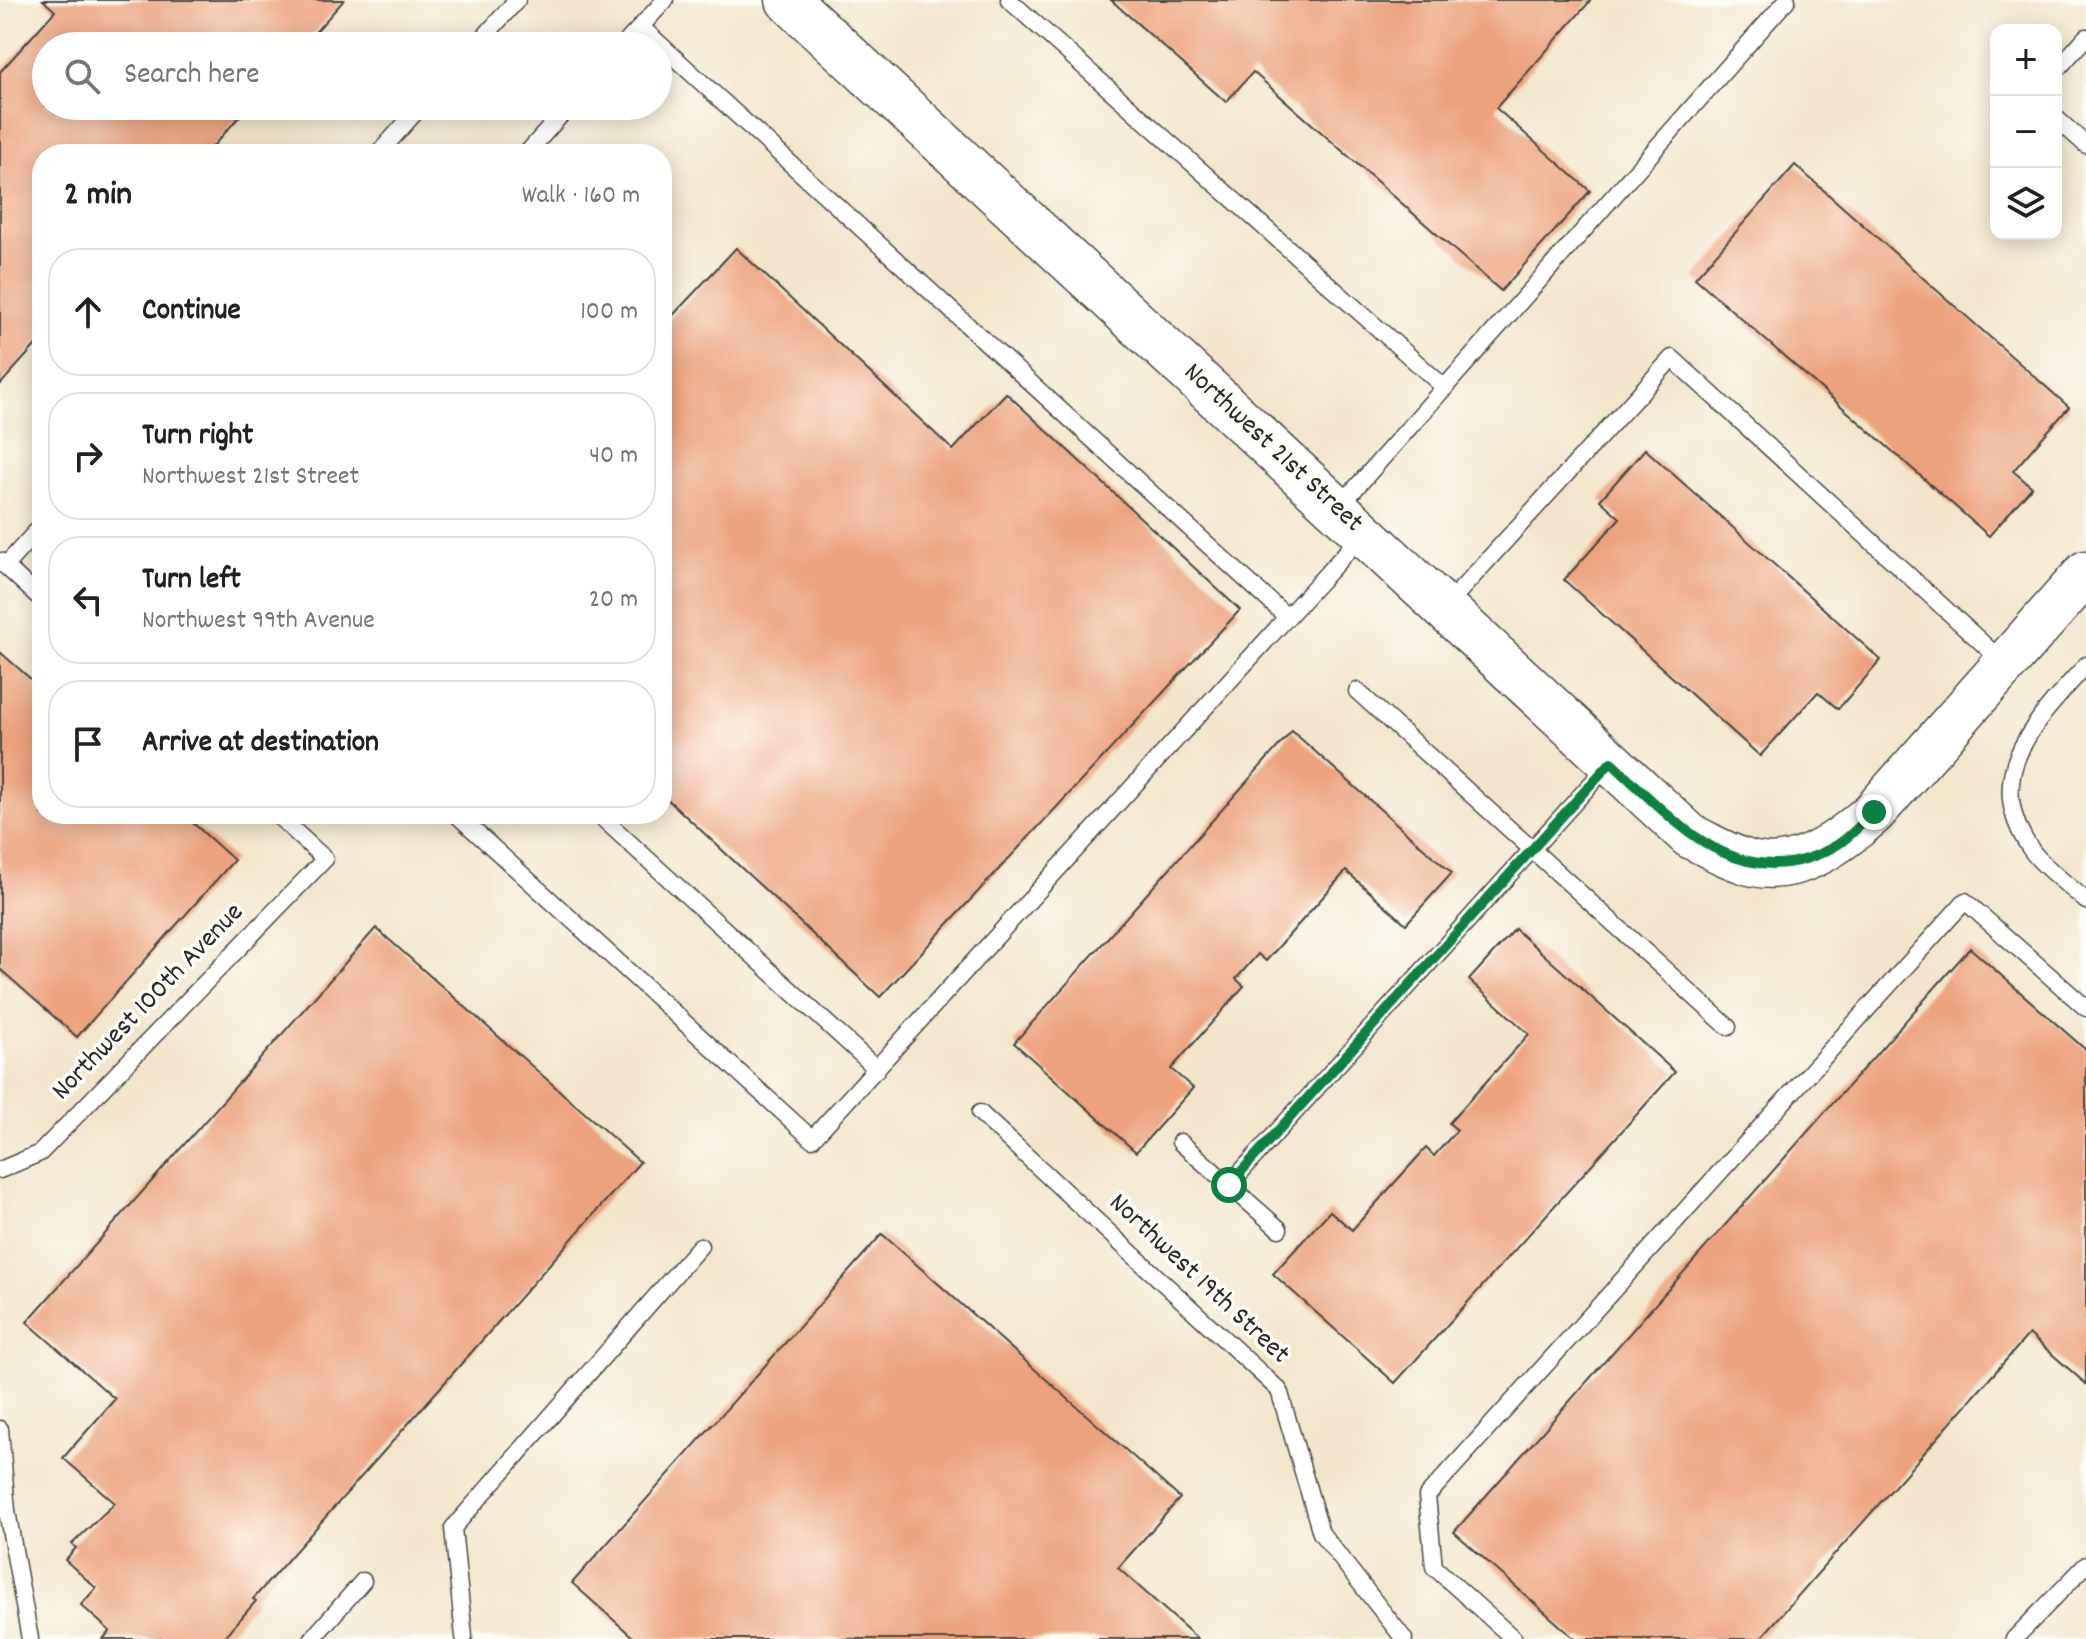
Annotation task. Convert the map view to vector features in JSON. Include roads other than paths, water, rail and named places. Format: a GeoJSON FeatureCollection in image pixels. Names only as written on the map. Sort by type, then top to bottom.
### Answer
{"type":"FeatureCollection","features":[{"type":"Feature","properties":{"kind":"street","name":"Northwest 21st Street"},"geometry":{"type":"LineString","coordinates":[[788,0],[1690,836],[1743,862],[1775,866],[1838,844],[1874,812],[2005,664]]}},
{"type":"Feature","properties":{"kind":"street"},"geometry":{"type":"LineString","coordinates":[[2005,664],[2086,573]]}},
{"type":"Feature","properties":{"kind":"lane"},"geometry":{"type":"LineString","coordinates":[[488,32],[517,0]]}},
{"type":"Feature","properties":{"kind":"lane"},"geometry":{"type":"LineString","coordinates":[[636,32],[665,0]]}},
{"type":"Feature","properties":{"kind":"lane"},"geometry":{"type":"LineString","coordinates":[[1009,0],[1445,388]]}},
{"type":"Feature","properties":{"kind":"lane"},"geometry":{"type":"LineString","coordinates":[[467,824],[812,1139],[1287,617],[1445,388],[1787,0]]}},
{"type":"Feature","properties":{"kind":"lane"},"geometry":{"type":"LineString","coordinates":[[641,27],[646,32]]}},
{"type":"Feature","properties":{"kind":"lane"},"geometry":{"type":"LineString","coordinates":[[2062,64],[2086,37]]}},
{"type":"Feature","properties":{"kind":"lane"},"geometry":{"type":"LineString","coordinates":[[672,55],[1287,617]]}},
{"type":"Feature","properties":{"kind":"lane"},"geometry":{"type":"LineString","coordinates":[[387,144],[408,120]]}},
{"type":"Feature","properties":{"kind":"lane"},"geometry":{"type":"LineString","coordinates":[[535,144],[556,120]]}},
{"type":"Feature","properties":{"kind":"lane"},"geometry":{"type":"LineString","coordinates":[[2062,123],[2086,145]]}},
{"type":"Feature","properties":{"kind":"lane"},"geometry":{"type":"LineString","coordinates":[[1444,608],[1672,358],[2005,664]]}},
{"type":"Feature","properties":{"kind":"lane"},"geometry":{"type":"LineString","coordinates":[[32,535],[2,564],[32,591]]}},
{"type":"Feature","properties":{"kind":"lane"},"geometry":{"type":"LineString","coordinates":[[2086,665],[2023,739],[2012,767],[2010,797],[2018,827],[2033,853],[2086,901]]}},
{"type":"Feature","properties":{"kind":"lane"},"geometry":{"type":"LineString","coordinates":[[1357,691],[1728,1027]]}},
{"type":"Feature","properties":{"kind":"lane"},"geometry":{"type":"LineString","coordinates":[[1229,1185],[1611,762]]}},
{"type":"Feature","properties":{"kind":"lane","name":"Northwest 100th Avenue"},"geometry":{"type":"LineString","coordinates":[[0,1170],[40,1153],[325,859],[287,824]]}},
{"type":"Feature","properties":{"kind":"lane"},"geometry":{"type":"LineString","coordinates":[[609,824],[877,1069]]}},
{"type":"Feature","properties":{"kind":"lane"},"geometry":{"type":"LineString","coordinates":[[1514,1639],[1434,1567],[1427,1496],[1747,1138],[1965,901],[2086,1008]]}},
{"type":"Feature","properties":{"kind":"lane","name":"Northwest 19th Street"},"geometry":{"type":"LineString","coordinates":[[980,1113],[1279,1390],[1321,1533],[1404,1639]]}},
{"type":"Feature","properties":{"kind":"lane"},"geometry":{"type":"LineString","coordinates":[[1180,1142],[1279,1229]]}},
{"type":"Feature","properties":{"kind":"lane"},"geometry":{"type":"LineString","coordinates":[[464,1638],[453,1528],[700,1246]]}},
{"type":"Feature","properties":{"kind":"lane"},"geometry":{"type":"LineString","coordinates":[[0,1429],[7,1511],[30,1639]]}},
{"type":"Feature","properties":{"kind":"lane"},"geometry":{"type":"LineString","coordinates":[[2014,1639],[2086,1565]]}},
{"type":"Feature","properties":{"kind":"lane"},"geometry":{"type":"LineString","coordinates":[[312,1639],[363,1581]]}}]}
